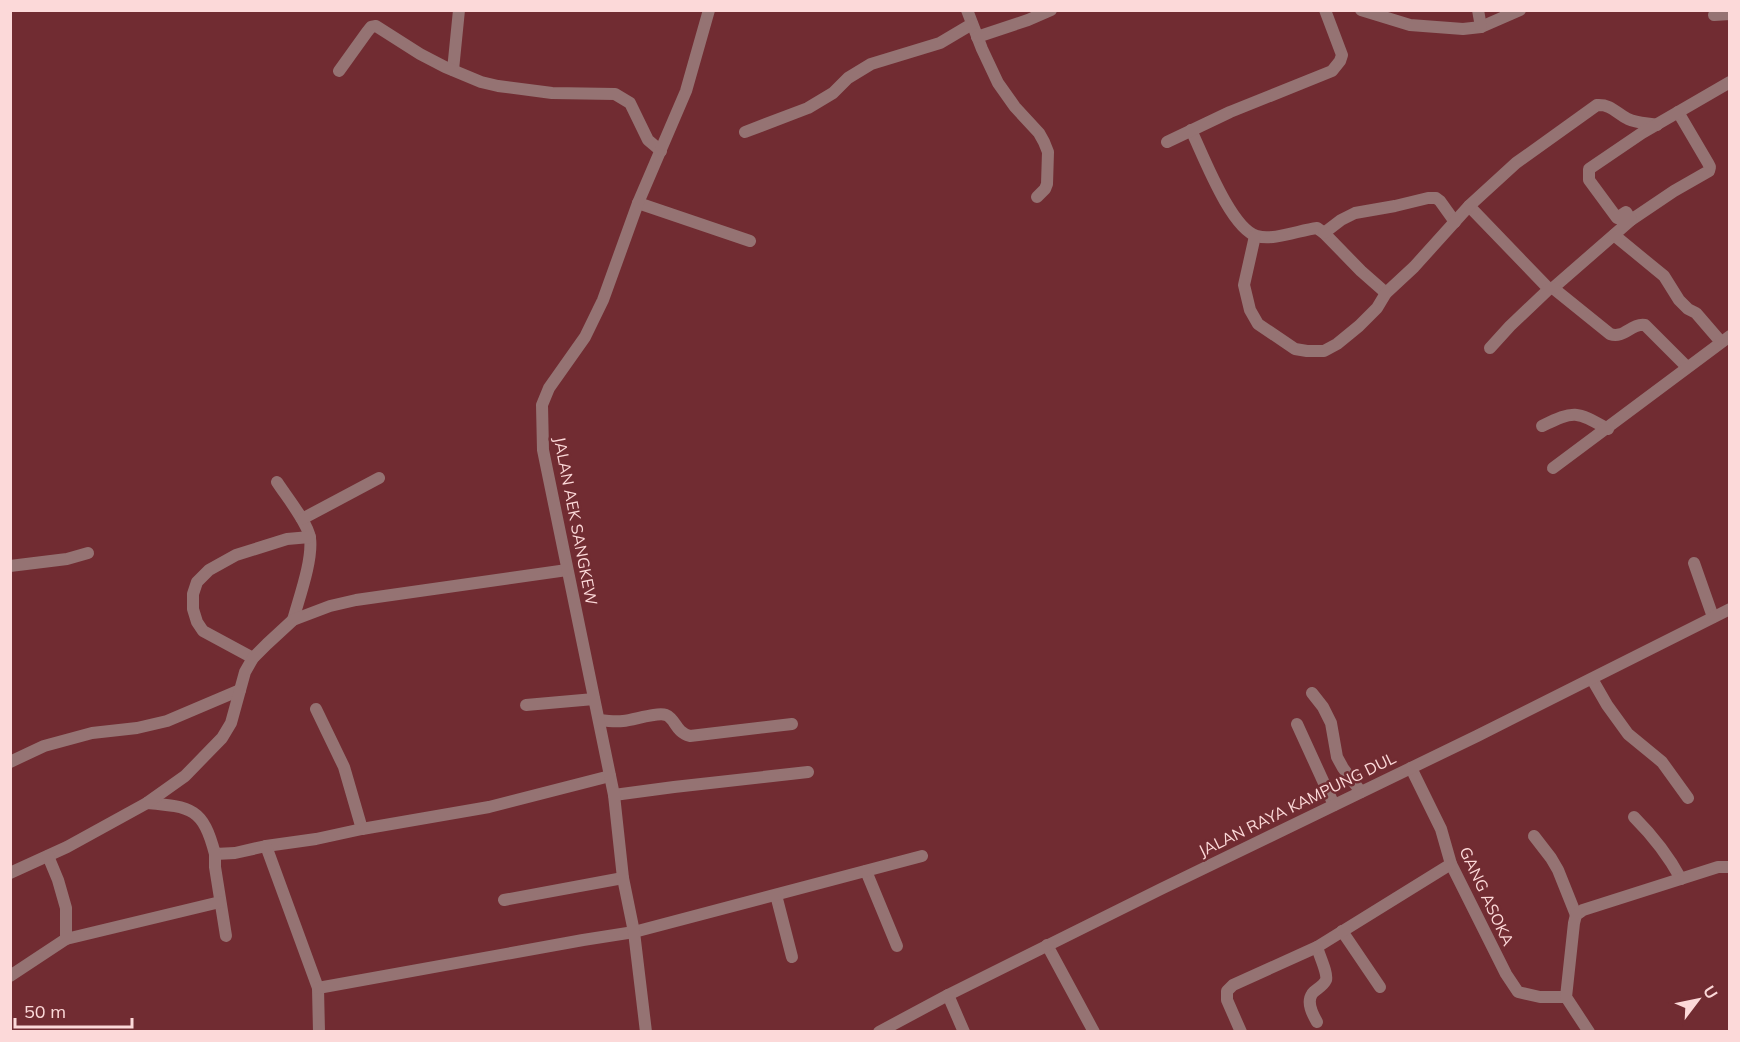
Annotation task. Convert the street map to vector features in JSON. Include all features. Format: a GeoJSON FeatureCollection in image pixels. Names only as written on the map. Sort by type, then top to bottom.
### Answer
{"type":"FeatureCollection","features":[{"type":"Feature","properties":{"kind":"street"},"geometry":{"type":"LineString","coordinates":[[453,70],[459,10]]}},
{"type":"Feature","properties":{"kind":"street","name":"JALAN AEK SANGKEW"},"geometry":{"type":"LineString","coordinates":[[646,1032],[634,932],[623,878],[614,795],[543,450],[542,405],[549,388],[585,337],[603,300],[638,203],[686,91],[709,10]]}},
{"type":"Feature","properties":{"kind":"street"},"geometry":{"type":"LineString","coordinates":[[967,10],[998,83],[1015,107],[1039,133],[1048,152],[1047,184],[1038,197]]}},
{"type":"Feature","properties":{"kind":"street"},"geometry":{"type":"LineString","coordinates":[[977,37],[1051,10]]}},
{"type":"Feature","properties":{"kind":"street"},"geometry":{"type":"LineString","coordinates":[[1167,142],[1275,93],[1332,71],[1342,55],[1325,10]]}},
{"type":"Feature","properties":{"kind":"street"},"geometry":{"type":"LineString","coordinates":[[1361,10],[1410,25],[1446,28],[1482,27],[1520,10]]}},
{"type":"Feature","properties":{"kind":"street"},"geometry":{"type":"LineString","coordinates":[[1478,10],[1482,27]]}},
{"type":"Feature","properties":{"kind":"street"},"geometry":{"type":"LineString","coordinates":[[1714,15],[1730,14]]}},
{"type":"Feature","properties":{"kind":"street"},"geometry":{"type":"LineString","coordinates":[[745,132],[807,108],[833,93],[848,78],[871,64],[940,43],[972,24]]}},
{"type":"Feature","properties":{"kind":"street"},"geometry":{"type":"LineString","coordinates":[[339,71],[371,27],[376,26],[420,54],[481,82],[498,87],[552,93],[615,94],[630,103],[648,140],[661,151]]}},
{"type":"Feature","properties":{"kind":"street"},"geometry":{"type":"LineString","coordinates":[[1631,220],[1626,212],[1617,218],[1589,180],[1588,169],[1657,124],[1730,82]]}},
{"type":"Feature","properties":{"kind":"street"},"geometry":{"type":"LineString","coordinates":[[1256,236],[1244,285],[1250,310],[1258,324],[1295,349],[1324,351],[1337,344],[1377,308],[1386,293],[1414,267],[1469,206],[1516,163],[1597,105],[1613,108],[1629,119],[1657,124]]}},
{"type":"Feature","properties":{"kind":"street"},"geometry":{"type":"LineString","coordinates":[[1490,348],[1510,326],[1631,220],[1709,171],[1710,166],[1678,112]]}},
{"type":"Feature","properties":{"kind":"street"},"geometry":{"type":"LineString","coordinates":[[1191,130],[1230,211],[1246,230],[1265,238],[1317,228],[1386,293]]}},
{"type":"Feature","properties":{"kind":"street"},"geometry":{"type":"LineString","coordinates":[[1324,233],[1355,213],[1428,198],[1436,198],[1440,201],[1455,222]]}},
{"type":"Feature","properties":{"kind":"street"},"geometry":{"type":"LineString","coordinates":[[638,203],[750,241]]}},
{"type":"Feature","properties":{"kind":"street"},"geometry":{"type":"LineString","coordinates":[[1469,206],[1551,289],[1610,334],[1621,335],[1634,326],[1645,325],[1687,367]]}},
{"type":"Feature","properties":{"kind":"street"},"geometry":{"type":"LineString","coordinates":[[1553,468],[1608,429],[1725,339],[1679,300],[1664,276],[1614,236]]}},
{"type":"Feature","properties":{"kind":"street"},"geometry":{"type":"LineString","coordinates":[[1542,426],[1565,415],[1578,414],[1608,429]]}},
{"type":"Feature","properties":{"kind":"street"},"geometry":{"type":"LineString","coordinates":[[302,519],[379,478]]}},
{"type":"Feature","properties":{"kind":"street"},"geometry":{"type":"LineString","coordinates":[[277,482],[302,519],[310,537],[310,556],[293,620]]}},
{"type":"Feature","properties":{"kind":"street"},"geometry":{"type":"LineString","coordinates":[[253,658],[203,631],[193,609],[193,594],[197,582],[209,570],[236,555],[287,539],[310,537]]}},
{"type":"Feature","properties":{"kind":"street"},"geometry":{"type":"LineString","coordinates":[[10,566],[67,560],[88,553]]}},
{"type":"Feature","properties":{"kind":"street"},"geometry":{"type":"LineString","coordinates":[[1694,563],[1713,617]]}},
{"type":"Feature","properties":{"kind":"street"},"geometry":{"type":"LineString","coordinates":[[10,873],[48,856],[147,803],[185,776],[222,738],[231,723],[246,672],[253,658],[293,620],[330,606],[356,600],[567,570]]}},
{"type":"Feature","properties":{"kind":"street","name":"JALAN RAYA KAMPUNG DUL"},"geometry":{"type":"LineString","coordinates":[[879,1032],[1047,945],[1592,679],[1730,609]]}},
{"type":"Feature","properties":{"kind":"street"},"geometry":{"type":"LineString","coordinates":[[1592,679],[1628,734],[1662,762],[1688,798]]}},
{"type":"Feature","properties":{"kind":"street"},"geometry":{"type":"LineString","coordinates":[[10,762],[44,746],[92,733],[167,722],[240,690]]}},
{"type":"Feature","properties":{"kind":"street"},"geometry":{"type":"LineString","coordinates":[[1312,693],[1323,707],[1331,723],[1337,757],[1361,792]]}},
{"type":"Feature","properties":{"kind":"street"},"geometry":{"type":"LineString","coordinates":[[526,705],[594,699]]}},
{"type":"Feature","properties":{"kind":"street"},"geometry":{"type":"LineString","coordinates":[[316,709],[344,767],[362,829]]}},
{"type":"Feature","properties":{"kind":"street"},"geometry":{"type":"LineString","coordinates":[[599,720],[619,721],[666,715],[673,720],[682,734],[690,736],[792,724]]}},
{"type":"Feature","properties":{"kind":"street"},"geometry":{"type":"LineString","coordinates":[[1297,724],[1334,805]]}},
{"type":"Feature","properties":{"kind":"street","name":"GANG ASOKA"},"geometry":{"type":"LineString","coordinates":[[1411,768],[1441,830],[1451,864],[1506,974],[1518,992],[1540,997],[1566,997]]}},
{"type":"Feature","properties":{"kind":"street"},"geometry":{"type":"LineString","coordinates":[[614,795],[808,772]]}},
{"type":"Feature","properties":{"kind":"street"},"geometry":{"type":"LineString","coordinates":[[215,854],[235,853],[489,807],[610,776]]}},
{"type":"Feature","properties":{"kind":"street"},"geometry":{"type":"LineString","coordinates":[[147,803],[186,808],[201,819],[210,835],[215,854],[226,936]]}},
{"type":"Feature","properties":{"kind":"street"},"geometry":{"type":"LineString","coordinates":[[1634,818],[1670,858],[1681,879]]}},
{"type":"Feature","properties":{"kind":"street"},"geometry":{"type":"LineString","coordinates":[[1534,836],[1558,870],[1576,915],[1566,997],[1589,1032]]}},
{"type":"Feature","properties":{"kind":"street"},"geometry":{"type":"LineString","coordinates":[[266,846],[318,988],[319,1032]]}},
{"type":"Feature","properties":{"kind":"street"},"geometry":{"type":"LineString","coordinates":[[48,856],[66,908],[66,939]]}},
{"type":"Feature","properties":{"kind":"street"},"geometry":{"type":"LineString","coordinates":[[318,988],[634,932],[922,856]]}},
{"type":"Feature","properties":{"kind":"street"},"geometry":{"type":"LineString","coordinates":[[1241,1032],[1227,1000],[1227,991],[1241,981],[1317,947],[1451,864]]}},
{"type":"Feature","properties":{"kind":"street"},"geometry":{"type":"LineString","coordinates":[[1576,915],[1583,910],[1718,867],[1730,867]]}},
{"type":"Feature","properties":{"kind":"street"},"geometry":{"type":"LineString","coordinates":[[866,871],[897,946]]}},
{"type":"Feature","properties":{"kind":"street"},"geometry":{"type":"LineString","coordinates":[[504,900],[623,878]]}},
{"type":"Feature","properties":{"kind":"street"},"geometry":{"type":"LineString","coordinates":[[776,895],[792,957]]}},
{"type":"Feature","properties":{"kind":"street"},"geometry":{"type":"LineString","coordinates":[[10,976],[66,939],[220,902]]}},
{"type":"Feature","properties":{"kind":"street"},"geometry":{"type":"LineString","coordinates":[[1342,931],[1380,987]]}},
{"type":"Feature","properties":{"kind":"street"},"geometry":{"type":"LineString","coordinates":[[1047,945],[1094,1032]]}},
{"type":"Feature","properties":{"kind":"street"},"geometry":{"type":"LineString","coordinates":[[1317,947],[1326,980],[1311,995],[1310,1002],[1317,1023]]}},
{"type":"Feature","properties":{"kind":"street"},"geometry":{"type":"LineString","coordinates":[[948,995],[964,1032]]}}]}
